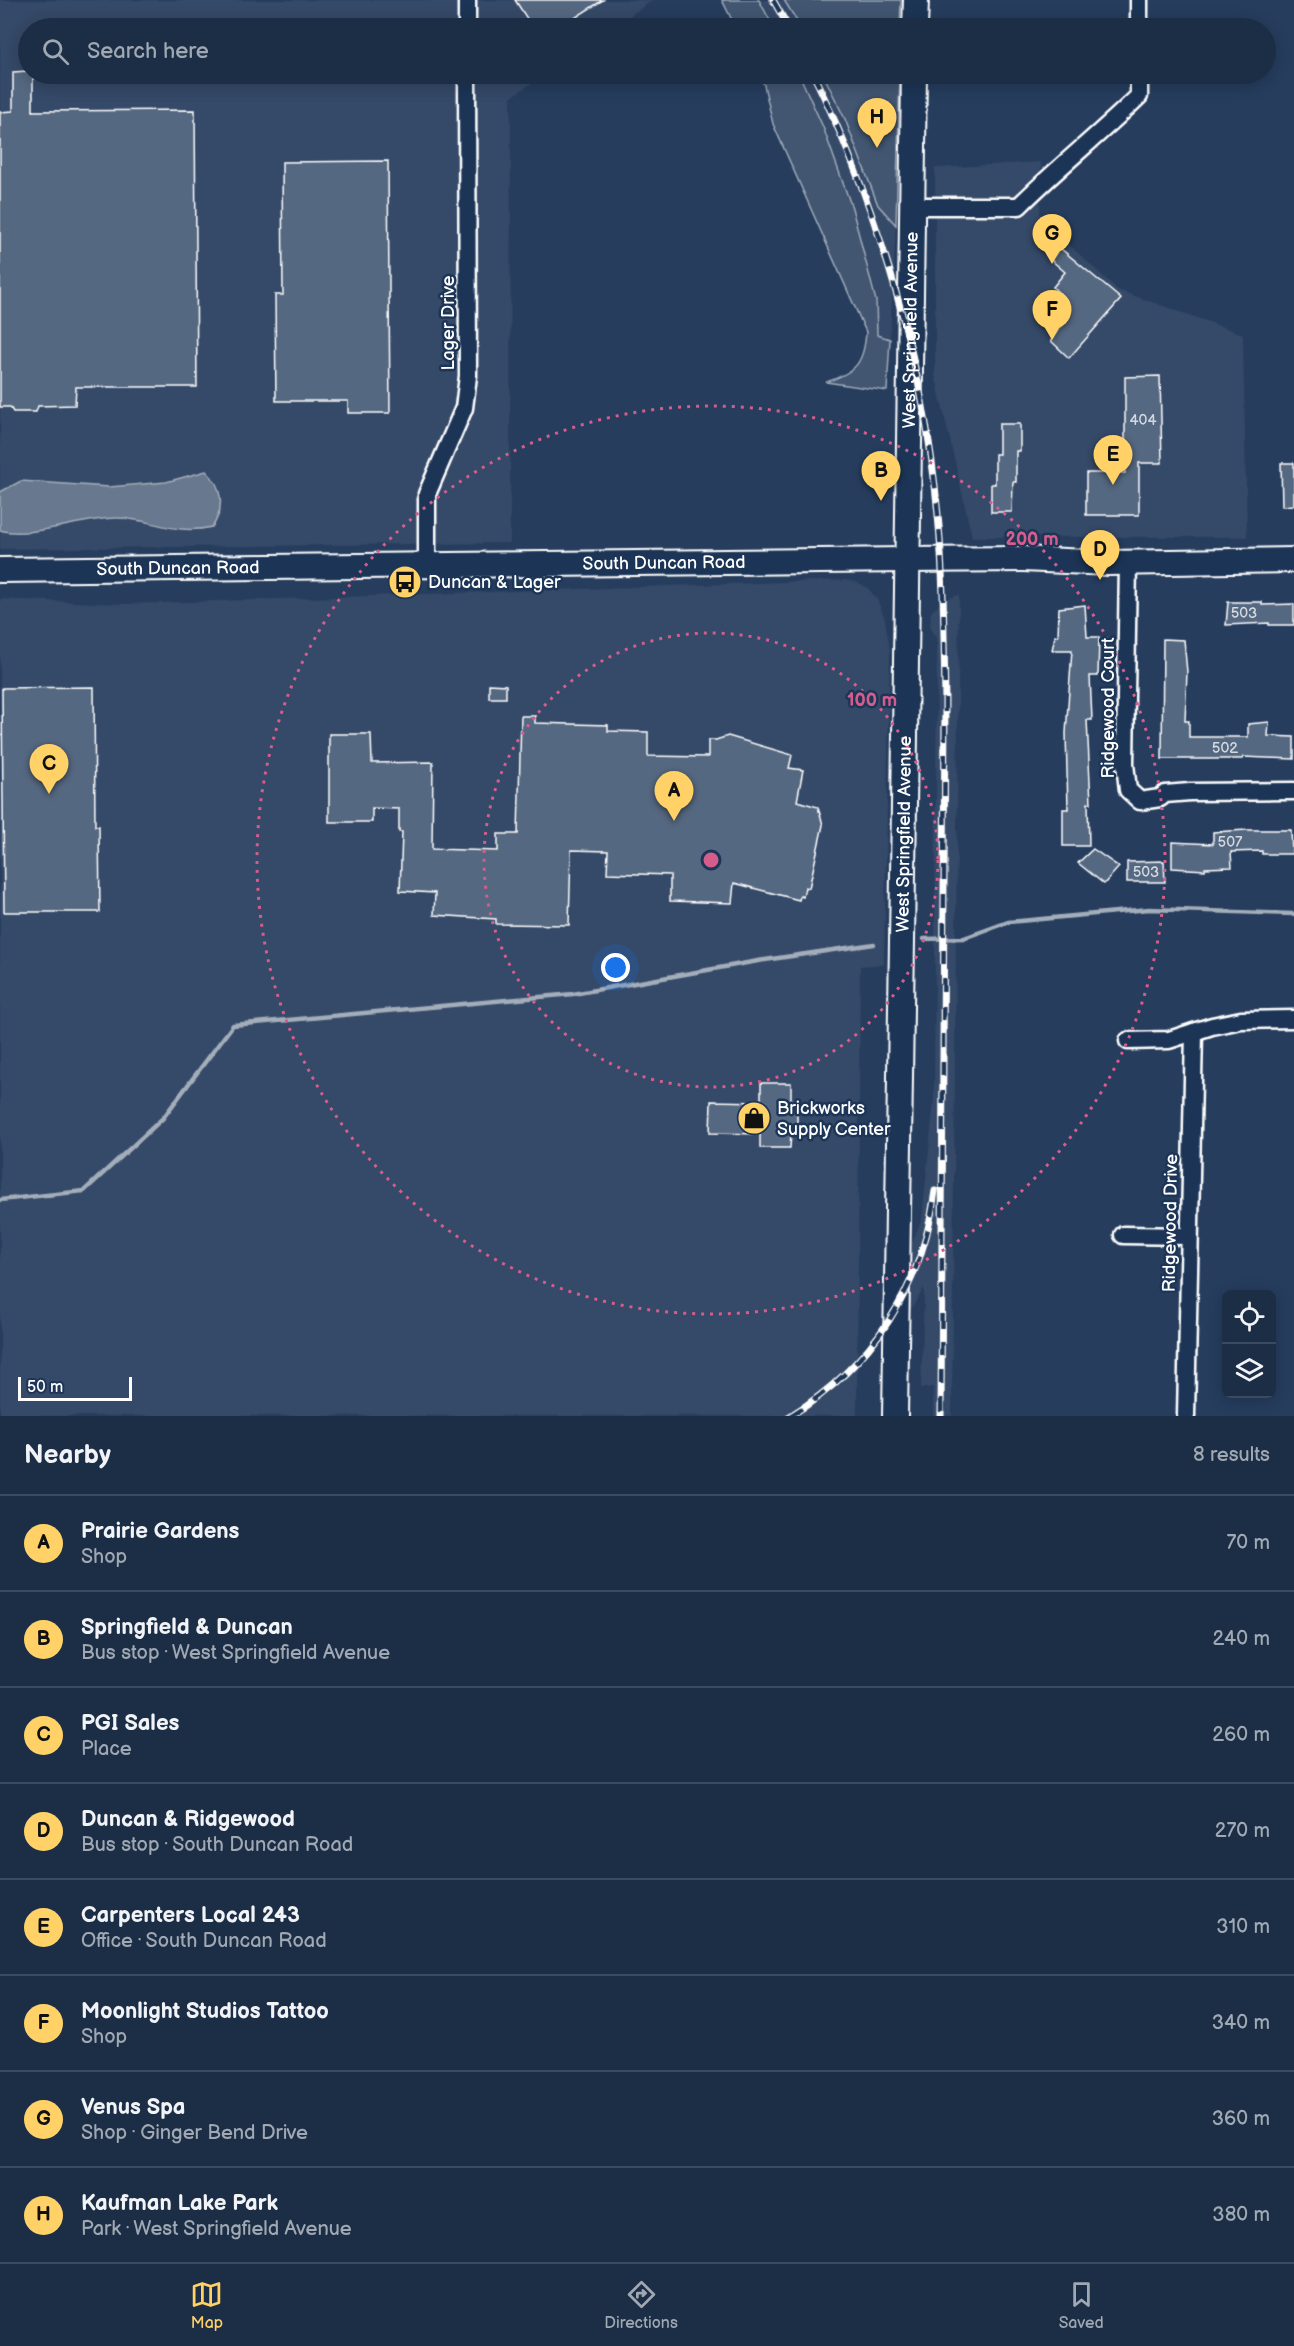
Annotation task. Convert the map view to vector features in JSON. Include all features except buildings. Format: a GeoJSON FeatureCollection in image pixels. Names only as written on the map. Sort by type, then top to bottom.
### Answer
{"type":"FeatureCollection","features":[{"type":"Feature","properties":{"kind":"main road"},"geometry":{"type":"LineString","coordinates":[[915,18],[916,0]]}},
{"type":"Feature","properties":{"kind":"main road","name":"West Springfield Avenue"},"geometry":{"type":"LineString","coordinates":[[895,1416],[902,1074],[906,560],[914,84]]}},
{"type":"Feature","properties":{"kind":"main road","name":"South Duncan Road"},"geometry":{"type":"LineString","coordinates":[[0,570],[1023,559],[1128,562],[1294,560]]}},
{"type":"Feature","properties":{"kind":"street"},"geometry":{"type":"LineString","coordinates":[[467,0],[467,18]]}},
{"type":"Feature","properties":{"kind":"street"},"geometry":{"type":"LineString","coordinates":[[1139,0],[1139,18]]}},
{"type":"Feature","properties":{"kind":"street","name":"Lager Drive"},"geometry":{"type":"LineString","coordinates":[[427,566],[427,495],[464,408],[468,376],[467,84]]}},
{"type":"Feature","properties":{"kind":"street"},"geometry":{"type":"LineString","coordinates":[[912,206],[1019,207],[1048,177],[1096,138],[1139,96],[1139,84]]}},
{"type":"Feature","properties":{"kind":"street","name":"Ridgewood Court"},"geometry":{"type":"LineString","coordinates":[[1128,562],[1125,764],[1128,790],[1140,801],[1190,792],[1294,791]]}},
{"type":"Feature","properties":{"kind":"street"},"geometry":{"type":"LineString","coordinates":[[1128,1041],[1169,1040],[1241,1020],[1294,1019]]}},
{"type":"Feature","properties":{"kind":"street","name":"Ridgewood Drive"},"geometry":{"type":"LineString","coordinates":[[1186,1416],[1194,1032]]}},
{"type":"Feature","properties":{"kind":"street"},"geometry":{"type":"LineString","coordinates":[[1123,1235],[1189,1236]]}},
{"type":"Feature","properties":{"kind":"shaded area"},"geometry":{"type":"Polygon","coordinates":[[[0,0],[653,0],[627,18],[18,18],[18,84],[531,84],[511,97],[510,543],[0,549],[0,0]]]}},
{"type":"Feature","properties":{"kind":"shaded area"},"geometry":{"type":"Polygon","coordinates":[[[722,0],[759,0],[769,18],[731,18],[722,0]]]}},
{"type":"Feature","properties":{"kind":"shaded area"},"geometry":{"type":"Polygon","coordinates":[[[759,0],[784,0],[795,18],[769,18],[759,0]]]}},
{"type":"Feature","properties":{"kind":"shaded area"},"geometry":{"type":"Polygon","coordinates":[[[784,0],[901,0],[900,18],[795,18],[784,0]]]}},
{"type":"Feature","properties":{"kind":"shaded area"},"geometry":{"type":"Polygon","coordinates":[[[804,84],[828,84],[845,119],[878,205],[896,225],[890,339],[877,336],[876,301],[852,208],[823,127],[804,84]]]}},
{"type":"Feature","properties":{"kind":"shaded area"},"geometry":{"type":"Polygon","coordinates":[[[804,84],[823,127],[852,208],[876,301],[877,335],[890,339],[887,391],[826,382],[845,374],[856,365],[863,351],[866,332],[773,124],[764,85],[804,84]]]}},
{"type":"Feature","properties":{"kind":"shaded area"},"geometry":{"type":"Polygon","coordinates":[[[828,84],[900,84],[896,225],[878,205],[845,119],[828,84]]]}},
{"type":"Feature","properties":{"kind":"shaded area"},"geometry":{"type":"Polygon","coordinates":[[[1041,162],[1040,218],[1118,290],[1243,334],[1247,537],[972,537],[935,375],[935,168],[1041,162]]]}},
{"type":"Feature","properties":{"kind":"shaded area"},"geometry":{"type":"Polygon","coordinates":[[[206,471],[216,484],[220,498],[219,513],[212,527],[174,528],[116,518],[26,532],[0,530],[0,492],[21,481],[109,487],[166,482],[206,471]]]}},
{"type":"Feature","properties":{"kind":"shaded area"},"geometry":{"type":"Polygon","coordinates":[[[846,580],[867,587],[877,599],[885,619],[890,651],[884,964],[860,966],[857,1416],[0,1416],[0,599],[126,604],[846,580]]]}},
{"type":"Feature","properties":{"kind":"shaded area"},"geometry":{"type":"Polygon","coordinates":[[[959,595],[952,1416],[933,1416],[933,1387],[921,1389],[924,1288],[907,1316],[910,1247],[922,1219],[934,1100],[937,639],[930,629],[931,612],[946,599],[959,595]]]}},
{"type":"Feature","properties":{"kind":"waterway"},"geometry":{"type":"LineString","coordinates":[[924,939],[964,938],[1008,922],[1149,909],[1294,914]]}},
{"type":"Feature","properties":{"kind":"waterway"},"geometry":{"type":"LineString","coordinates":[[0,1200],[84,1191],[163,1118],[233,1025],[573,994],[758,961],[874,944]]}},
{"type":"Feature","properties":{"kind":"railway"},"geometry":{"type":"LineString","coordinates":[[773,0],[783,18]]}},
{"type":"Feature","properties":{"kind":"railway"},"geometry":{"type":"LineString","coordinates":[[818,84],[858,178],[895,288],[922,402],[932,459],[938,515],[943,585],[945,701],[941,1416]]}},
{"type":"Feature","properties":{"kind":"railway"},"geometry":{"type":"LineString","coordinates":[[790,1416],[846,1373],[889,1321],[919,1260],[929,1226],[935,1191]]}},
{"type":"Feature","properties":{"kind":"place","name":"Kaufman Lake Park"},"geometry":{"type":"Point","coordinates":[877,148]}},
{"type":"Feature","properties":{"kind":"place","name":"Venus Spa"},"geometry":{"type":"Point","coordinates":[1052,264]}},
{"type":"Feature","properties":{"kind":"place","name":"Moonlight Studios Tattoo"},"geometry":{"type":"Point","coordinates":[1052,340]}},
{"type":"Feature","properties":{"kind":"place","name":"Carpenters Local 243"},"geometry":{"type":"Point","coordinates":[1113,485]}},
{"type":"Feature","properties":{"kind":"place","name":"Springfield & Duncan"},"geometry":{"type":"Point","coordinates":[881,501]}},
{"type":"Feature","properties":{"kind":"place","name":"Duncan & Ridgewood"},"geometry":{"type":"Point","coordinates":[1100,580]}},
{"type":"Feature","properties":{"kind":"place","name":"Duncan & Lager"},"geometry":{"type":"Point","coordinates":[405,582]}},
{"type":"Feature","properties":{"kind":"place","name":"PGI Sales"},"geometry":{"type":"Point","coordinates":[49,794]}},
{"type":"Feature","properties":{"kind":"place","name":"Prairie Gardens"},"geometry":{"type":"Point","coordinates":[674,821]}},
{"type":"Feature","properties":{"kind":"place","name":"Brickworks Supply Center"},"geometry":{"type":"Point","coordinates":[754,1118]}}]}
